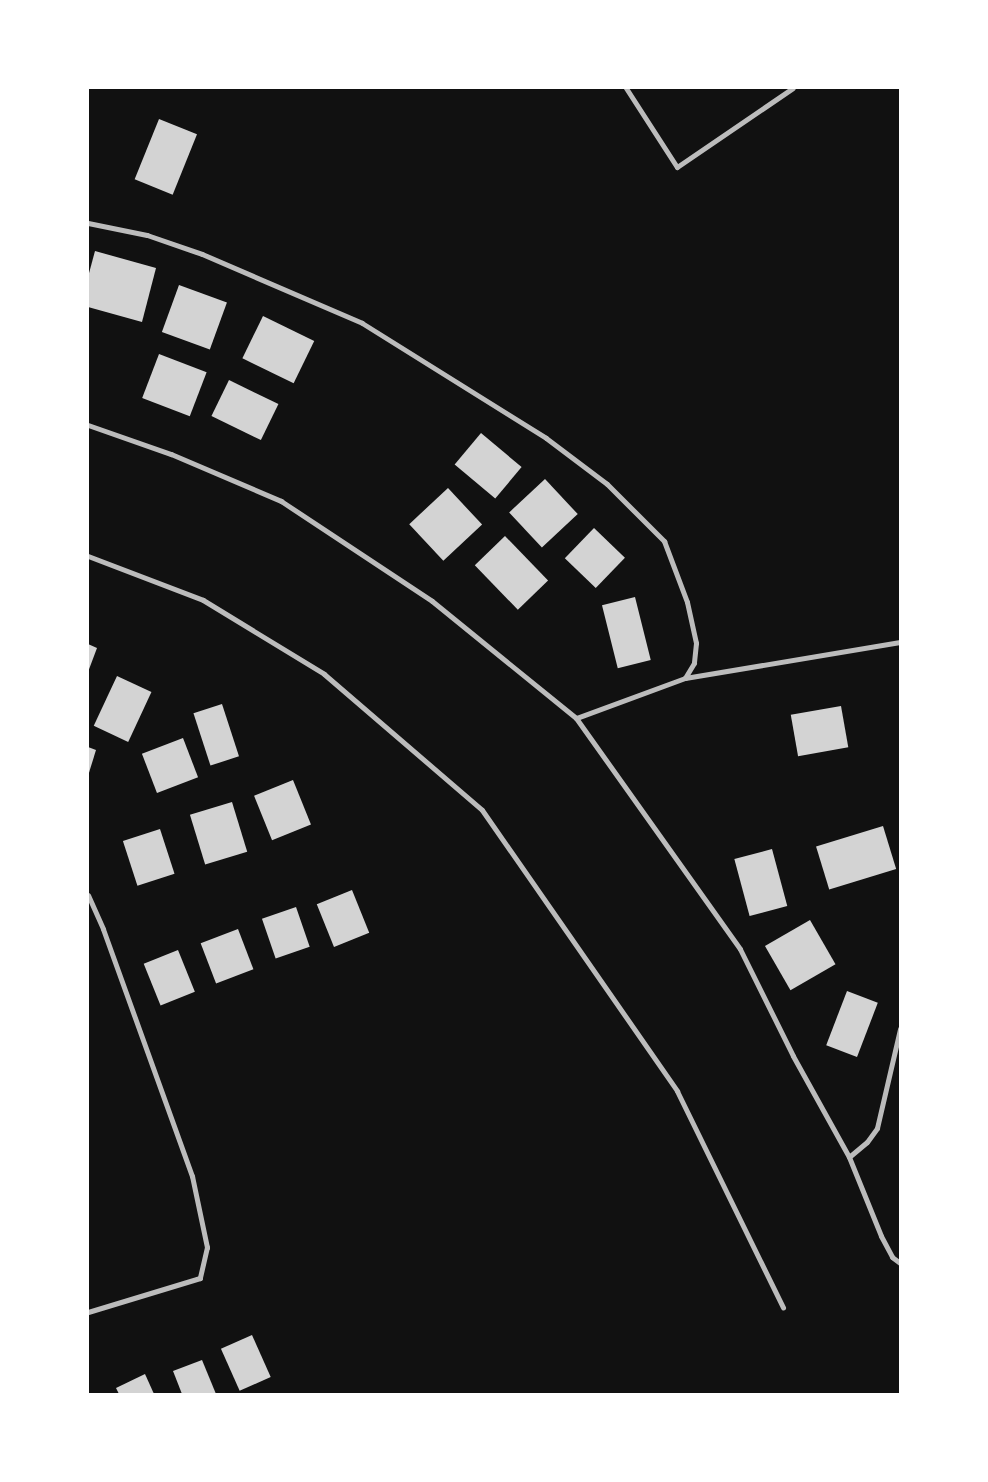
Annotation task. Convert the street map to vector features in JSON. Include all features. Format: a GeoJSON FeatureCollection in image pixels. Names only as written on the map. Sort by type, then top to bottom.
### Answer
{"type":"FeatureCollection","features":[{"type":"Feature","properties":{"kind":"street"},"geometry":{"type":"LineString","coordinates":[[626,88],[677,167],[793,88]]}},
{"type":"Feature","properties":{"kind":"street"},"geometry":{"type":"LineString","coordinates":[[88,223],[147,235],[202,254],[362,323],[546,438],[607,484],[664,541],[687,602],[696,644],[694,663],[685,678]]}},
{"type":"Feature","properties":{"kind":"street"},"geometry":{"type":"LineString","coordinates":[[88,425],[171,454],[281,501],[432,601],[576,718],[740,949],[793,1056],[849,1157],[881,1236],[892,1257],[900,1263]]}},
{"type":"Feature","properties":{"kind":"street"},"geometry":{"type":"LineString","coordinates":[[88,556],[203,600],[324,674],[482,810],[677,1091],[783,1307]]}},
{"type":"Feature","properties":{"kind":"street"},"geometry":{"type":"LineString","coordinates":[[576,718],[685,678],[900,642]]}},
{"type":"Feature","properties":{"kind":"street"},"geometry":{"type":"LineString","coordinates":[[88,895],[103,929],[192,1176],[207,1247],[200,1278],[88,1312]]}},
{"type":"Feature","properties":{"kind":"street"},"geometry":{"type":"LineString","coordinates":[[849,1157],[867,1142],[877,1128],[900,1029]]}},
{"type":"Feature","properties":{"kind":"building"},"geometry":{"type":"Polygon","coordinates":[[[159,119],[197,134],[173,195],[135,179],[159,119]]]}},
{"type":"Feature","properties":{"kind":"building"},"geometry":{"type":"Polygon","coordinates":[[[95,251],[156,268],[142,322],[88,307],[88,277],[95,251]]]}},
{"type":"Feature","properties":{"kind":"building"},"geometry":{"type":"Polygon","coordinates":[[[179,285],[227,302],[210,349],[162,332],[179,285]]]}},
{"type":"Feature","properties":{"kind":"building"},"geometry":{"type":"Polygon","coordinates":[[[263,316],[314,341],[294,383],[242,358],[263,316]]]}},
{"type":"Feature","properties":{"kind":"building"},"geometry":{"type":"Polygon","coordinates":[[[159,354],[207,372],[190,416],[142,398],[159,354]]]}},
{"type":"Feature","properties":{"kind":"building"},"geometry":{"type":"Polygon","coordinates":[[[229,380],[278,404],[261,440],[211,416],[229,380]]]}},
{"type":"Feature","properties":{"kind":"building"},"geometry":{"type":"Polygon","coordinates":[[[481,433],[522,467],[495,498],[455,464],[481,433]]]}},
{"type":"Feature","properties":{"kind":"building"},"geometry":{"type":"Polygon","coordinates":[[[545,479],[578,514],[542,548],[509,512],[545,479]]]}},
{"type":"Feature","properties":{"kind":"building"},"geometry":{"type":"Polygon","coordinates":[[[448,488],[482,525],[443,561],[409,524],[448,488]]]}},
{"type":"Feature","properties":{"kind":"building"},"geometry":{"type":"Polygon","coordinates":[[[594,528],[625,558],[596,588],[565,558],[594,528]]]}},
{"type":"Feature","properties":{"kind":"building"},"geometry":{"type":"Polygon","coordinates":[[[505,536],[548,581],[518,610],[475,565],[505,536]]]}},
{"type":"Feature","properties":{"kind":"building"},"geometry":{"type":"Polygon","coordinates":[[[635,597],[651,660],[618,668],[602,605],[635,597]]]}},
{"type":"Feature","properties":{"kind":"building"},"geometry":{"type":"Polygon","coordinates":[[[88,644],[97,648],[88,672],[88,644]]]}},
{"type":"Feature","properties":{"kind":"building"},"geometry":{"type":"Polygon","coordinates":[[[117,676],[151,692],[128,742],[94,726],[117,676]]]}},
{"type":"Feature","properties":{"kind":"building"},"geometry":{"type":"Polygon","coordinates":[[[222,704],[239,756],[210,766],[193,713],[222,704]]]}},
{"type":"Feature","properties":{"kind":"building"},"geometry":{"type":"Polygon","coordinates":[[[841,706],[848,747],[798,756],[791,715],[841,706]]]}},
{"type":"Feature","properties":{"kind":"building"},"geometry":{"type":"Polygon","coordinates":[[[183,738],[198,777],[157,793],[142,754],[183,738]]]}},
{"type":"Feature","properties":{"kind":"building"},"geometry":{"type":"Polygon","coordinates":[[[88,747],[96,750],[88,776],[88,747]]]}},
{"type":"Feature","properties":{"kind":"building"},"geometry":{"type":"Polygon","coordinates":[[[293,780],[311,825],[272,840],[254,796],[293,780]]]}},
{"type":"Feature","properties":{"kind":"building"},"geometry":{"type":"Polygon","coordinates":[[[232,802],[247,852],[205,865],[190,815],[232,802]]]}},
{"type":"Feature","properties":{"kind":"building"},"geometry":{"type":"Polygon","coordinates":[[[883,826],[896,869],[829,889],[816,846],[883,826]]]}},
{"type":"Feature","properties":{"kind":"building"},"geometry":{"type":"Polygon","coordinates":[[[160,829],[175,874],[137,886],[123,841],[160,829]]]}},
{"type":"Feature","properties":{"kind":"building"},"geometry":{"type":"Polygon","coordinates":[[[772,849],[787,906],[750,916],[734,859],[772,849]]]}},
{"type":"Feature","properties":{"kind":"building"},"geometry":{"type":"Polygon","coordinates":[[[352,890],[369,933],[334,947],[317,904],[352,890]]]}},
{"type":"Feature","properties":{"kind":"building"},"geometry":{"type":"Polygon","coordinates":[[[296,907],[310,947],[276,958],[262,919],[296,907]]]}},
{"type":"Feature","properties":{"kind":"building"},"geometry":{"type":"Polygon","coordinates":[[[810,920],[836,964],[790,990],[765,946],[810,920]]]}},
{"type":"Feature","properties":{"kind":"building"},"geometry":{"type":"Polygon","coordinates":[[[238,929],[253,969],[216,983],[201,943],[238,929]]]}},
{"type":"Feature","properties":{"kind":"building"},"geometry":{"type":"Polygon","coordinates":[[[178,950],[195,992],[161,1006],[144,964],[178,950]]]}},
{"type":"Feature","properties":{"kind":"building"},"geometry":{"type":"Polygon","coordinates":[[[847,991],[878,1003],[857,1057],[826,1045],[847,991]]]}},
{"type":"Feature","properties":{"kind":"building"},"geometry":{"type":"Polygon","coordinates":[[[252,1335],[271,1377],[240,1391],[221,1349],[252,1335]]]}},
{"type":"Feature","properties":{"kind":"building"},"geometry":{"type":"Polygon","coordinates":[[[202,1360],[216,1394],[182,1394],[173,1371],[202,1360]]]}},
{"type":"Feature","properties":{"kind":"building"},"geometry":{"type":"Polygon","coordinates":[[[145,1374],[154,1394],[119,1394],[116,1388],[145,1374]]]}}]}
